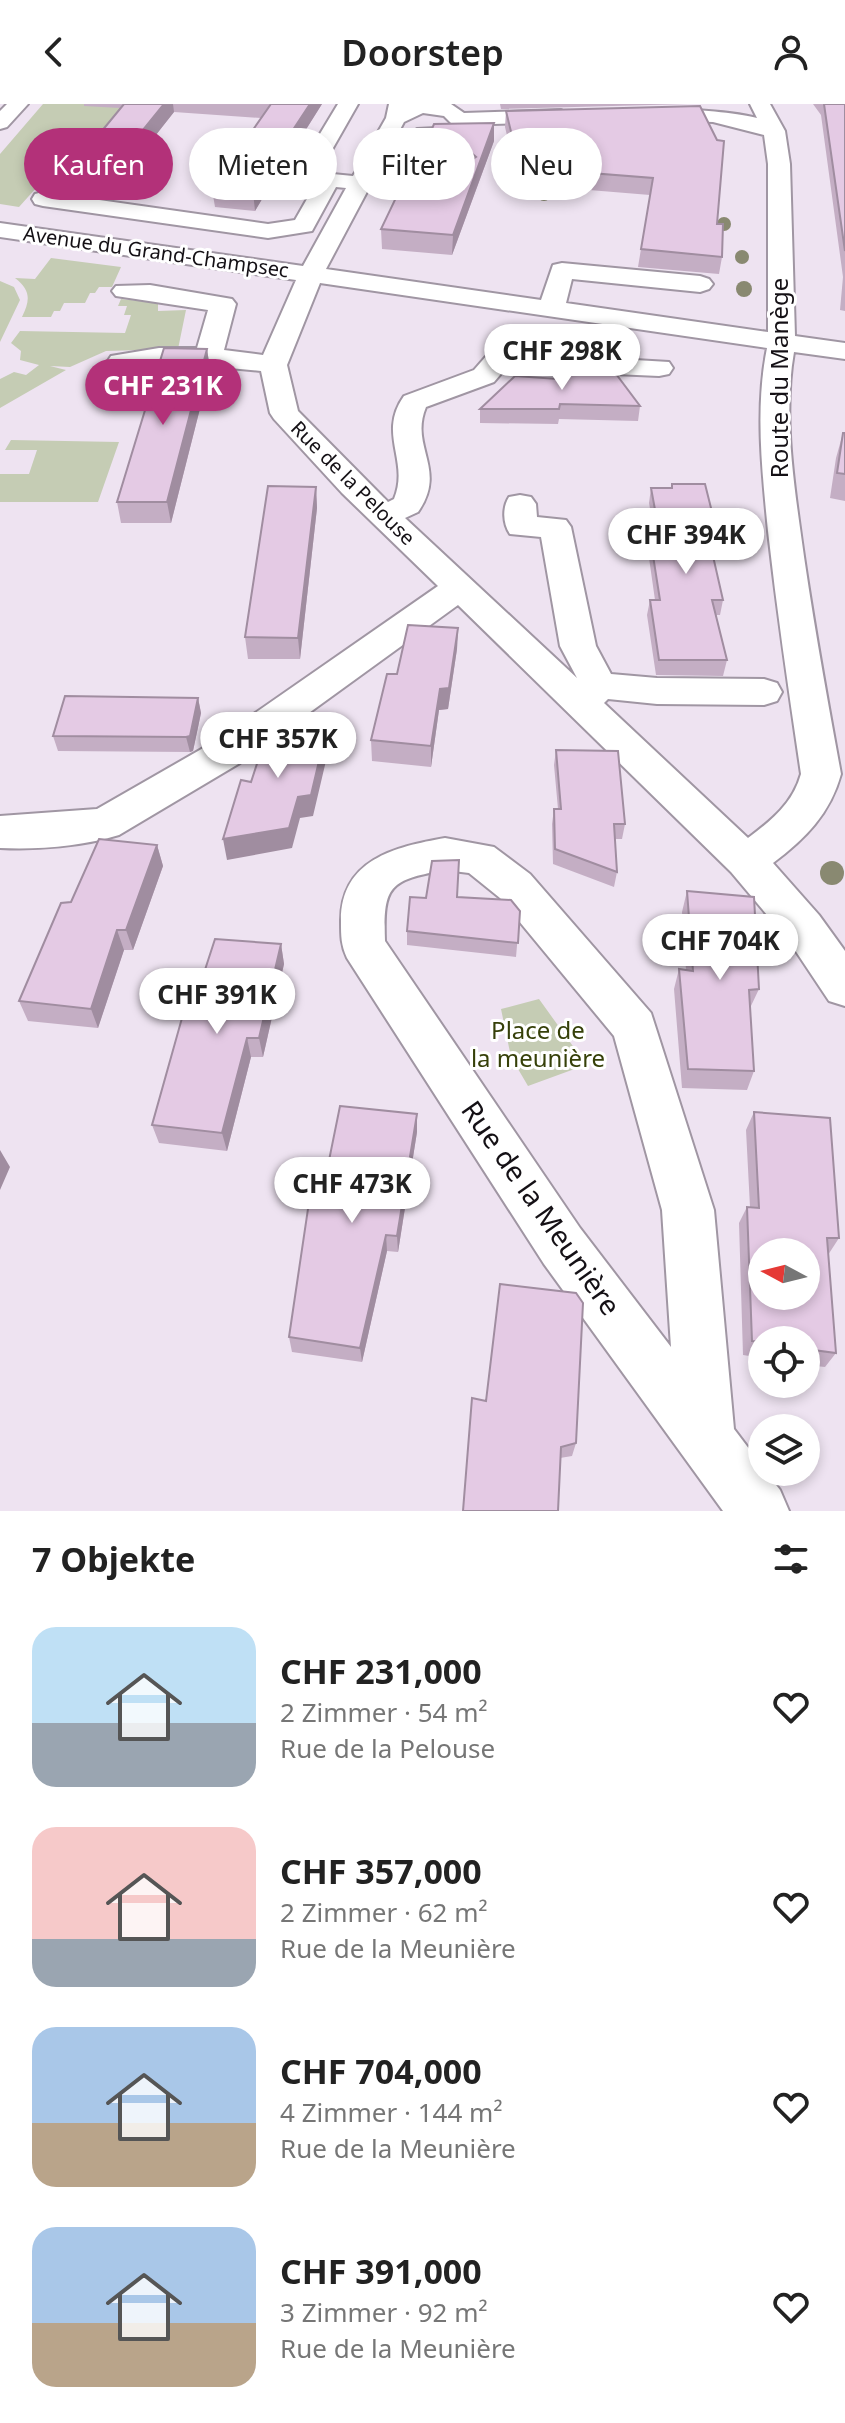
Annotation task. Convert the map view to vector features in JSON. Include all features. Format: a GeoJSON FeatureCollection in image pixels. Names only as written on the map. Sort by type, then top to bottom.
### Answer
{"type":"FeatureCollection","features":[{"type":"Feature","properties":{"kind":"street"},"geometry":{"type":"LineString","coordinates":[[0,123],[18,104]]}},
{"type":"Feature","properties":{"kind":"street"},"geometry":{"type":"LineString","coordinates":[[334,128],[348,104]]}},
{"type":"Feature","properties":{"kind":"street","name":"Route du Manège"},"geometry":{"type":"LineString","coordinates":[[746,861],[809,808],[818,792],[821,774],[792,597],[777,471],[779,164],[774,131],[760,104]]}},
{"type":"Feature","properties":{"kind":"street"},"geometry":{"type":"LineString","coordinates":[[398,111],[420,107],[450,110],[458,119],[583,116]]}},
{"type":"Feature","properties":{"kind":"street"},"geometry":{"type":"LineString","coordinates":[[630,115],[708,113],[742,119],[774,131]]}},
{"type":"Feature","properties":{"kind":"street"},"geometry":{"type":"LineString","coordinates":[[50,200],[268,231],[304,226],[318,200]]}},
{"type":"Feature","properties":{"kind":"street","name":"Avenue du Grand-Champsec"},"geometry":{"type":"LineString","coordinates":[[311,274],[336,227],[360,200]]}},
{"type":"Feature","properties":{"kind":"street"},"geometry":{"type":"LineString","coordinates":[[336,227],[368,223]]}},
{"type":"Feature","properties":{"kind":"street","name":"Avenue du Grand-Champsec"},"geometry":{"type":"LineString","coordinates":[[0,230],[552,308],[779,358],[845,351]]}},
{"type":"Feature","properties":{"kind":"street"},"geometry":{"type":"LineString","coordinates":[[552,308],[562,270],[700,284]]}},
{"type":"Feature","properties":{"kind":"street"},"geometry":{"type":"LineString","coordinates":[[121,362],[176,356],[273,365],[311,274]]}},
{"type":"Feature","properties":{"kind":"street"},"geometry":{"type":"LineString","coordinates":[[125,291],[157,292],[172,298],[223,304],[208,357]]}},
{"type":"Feature","properties":{"kind":"street"},"geometry":{"type":"LineString","coordinates":[[383,516],[407,505],[417,478],[408,451],[404,422],[414,402],[484,376],[498,360],[659,368]]}},
{"type":"Feature","properties":{"kind":"street","name":"Rue de la Pelouse"},"geometry":{"type":"LineString","coordinates":[[273,365],[284,413],[383,516],[459,588],[590,695],[746,861]]}},
{"type":"Feature","properties":{"kind":"street"},"geometry":{"type":"LineString","coordinates":[[520,504],[521,527],[555,527],[590,695],[657,691],[764,692]]}},
{"type":"Feature","properties":{"kind":"street"},"geometry":{"type":"LineString","coordinates":[[0,832],[19,833],[105,824],[226,753],[459,588]]}},
{"type":"Feature","properties":{"kind":"street","name":"Rue de la Meunière"},"geometry":{"type":"LineString","coordinates":[[706,1437],[688,1210],[635,1027],[515,886],[479,858],[445,854],[411,860],[374,879],[362,904],[363,945],[562,1246],[759,1511]]}},
{"type":"Feature","properties":{"kind":"street"},"geometry":{"type":"LineString","coordinates":[[746,861],[804,928],[845,987]]}},
{"type":"Feature","properties":{"kind":"green space"},"geometry":{"type":"Polygon","coordinates":[[[43,104],[86,104],[166,112],[114,128],[24,128],[25,200],[19,207],[0,204],[0,154],[43,104]]]}},
{"type":"Feature","properties":{"kind":"green space"},"geometry":{"type":"Polygon","coordinates":[[[51,258],[121,267],[112,287],[99,287],[95,293],[90,293],[85,303],[64,303],[60,311],[54,311],[51,317],[22,317],[28,295],[15,278],[35,279],[51,258]]]}},
{"type":"Feature","properties":{"kind":"green space"},"geometry":{"type":"Polygon","coordinates":[[[0,281],[14,287],[20,300],[0,342],[0,281]]]}},
{"type":"Feature","properties":{"kind":"green space"},"geometry":{"type":"Polygon","coordinates":[[[121,299],[158,303],[158,311],[186,310],[178,349],[106,351],[70,367],[50,366],[66,370],[0,408],[0,379],[14,372],[26,375],[39,365],[20,360],[21,351],[11,343],[20,331],[125,333],[131,315],[124,315],[127,306],[118,306],[121,299]]]}},
{"type":"Feature","properties":{"kind":"green space"},"geometry":{"type":"Polygon","coordinates":[[[11,440],[119,442],[98,502],[0,502],[0,474],[29,474],[37,450],[5,450],[11,440]]]}},
{"type":"Feature","properties":{"kind":"green space","name":"Place de la meunière"},"geometry":{"type":"Polygon","coordinates":[[[539,999],[575,1049],[580,1067],[528,1086],[511,1057],[501,1009],[539,999]]]}},
{"type":"Feature","properties":{"kind":"building"},"geometry":{"type":"Polygon","coordinates":[[[124,104],[164,104],[145,128],[104,128],[124,104]]]}},
{"type":"Feature","properties":{"kind":"building"},"geometry":{"type":"Polygon","coordinates":[[[271,104],[310,104],[294,128],[254,128],[271,104]]]}},
{"type":"Feature","properties":{"kind":"building"},"geometry":{"type":"Polygon","coordinates":[[[824,104],[845,104],[845,251],[824,104]]]}},
{"type":"Feature","properties":{"kind":"building"},"geometry":{"type":"Polygon","coordinates":[[[700,106],[717,140],[724,141],[717,224],[723,224],[722,257],[641,249],[653,178],[602,174],[602,128],[510,128],[506,111],[700,106]]]}},
{"type":"Feature","properties":{"kind":"building"},"geometry":{"type":"Polygon","coordinates":[[[494,123],[475,175],[475,128],[432,128],[434,124],[494,123]]]}},
{"type":"Feature","properties":{"kind":"building"},"geometry":{"type":"Polygon","coordinates":[[[395,200],[466,200],[453,235],[381,229],[395,200]]]}},
{"type":"Feature","properties":{"kind":"building"},"geometry":{"type":"Polygon","coordinates":[[[164,348],[207,349],[167,502],[117,502],[164,348]]]}},
{"type":"Feature","properties":{"kind":"building"},"geometry":{"type":"Polygon","coordinates":[[[556,374],[616,374],[640,406],[560,404],[559,409],[480,409],[515,376],[557,379],[556,374]]]}},
{"type":"Feature","properties":{"kind":"building"},"geometry":{"type":"Polygon","coordinates":[[[845,433],[845,474],[837,473],[845,433]]]}},
{"type":"Feature","properties":{"kind":"building"},"geometry":{"type":"Polygon","coordinates":[[[672,484],[705,484],[720,544],[710,543],[723,600],[712,600],[727,660],[659,660],[650,600],[660,600],[651,543],[661,542],[651,488],[672,488],[672,484]]]}},
{"type":"Feature","properties":{"kind":"building"},"geometry":{"type":"Polygon","coordinates":[[[268,486],[316,487],[298,638],[245,637],[268,486]]]}},
{"type":"Feature","properties":{"kind":"building"},"geometry":{"type":"Polygon","coordinates":[[[408,625],[458,628],[449,688],[440,689],[431,746],[371,740],[387,674],[397,674],[408,625]]]}},
{"type":"Feature","properties":{"kind":"building"},"geometry":{"type":"Polygon","coordinates":[[[65,696],[198,698],[190,736],[53,736],[65,696]]]}},
{"type":"Feature","properties":{"kind":"building"},"geometry":{"type":"Polygon","coordinates":[[[271,721],[327,727],[311,795],[298,797],[289,828],[223,839],[241,780],[251,782],[271,721]]]}},
{"type":"Feature","properties":{"kind":"building"},"geometry":{"type":"Polygon","coordinates":[[[556,750],[618,751],[625,824],[614,824],[617,872],[555,849],[554,809],[561,809],[556,750]]]}},
{"type":"Feature","properties":{"kind":"building"},"geometry":{"type":"Polygon","coordinates":[[[99,839],[157,845],[126,930],[117,930],[91,1009],[19,1001],[61,903],[71,902],[99,839]]]}},
{"type":"Feature","properties":{"kind":"building"},"geometry":{"type":"Polygon","coordinates":[[[459,860],[457,897],[511,900],[520,911],[518,943],[407,931],[410,897],[426,898],[432,861],[459,860]]]}},
{"type":"Feature","properties":{"kind":"building"},"geometry":{"type":"Polygon","coordinates":[[[687,891],[754,897],[759,989],[749,990],[754,1071],[688,1069],[679,969],[693,971],[687,891]]]}},
{"type":"Feature","properties":{"kind":"building"},"geometry":{"type":"Polygon","coordinates":[[[215,939],[281,944],[259,1038],[247,1038],[222,1133],[152,1125],[182,1018],[189,1019],[215,939]]]}},
{"type":"Feature","properties":{"kind":"building"},"geometry":{"type":"Polygon","coordinates":[[[340,1106],[417,1114],[397,1236],[386,1235],[360,1348],[289,1337],[309,1202],[321,1200],[340,1106]]]}},
{"type":"Feature","properties":{"kind":"building"},"geometry":{"type":"Polygon","coordinates":[[[754,1112],[830,1118],[839,1238],[827,1238],[836,1353],[820,1351],[820,1326],[751,1326],[751,1310],[820,1310],[820,1238],[748,1238],[747,1207],[759,1208],[754,1112]]]}},
{"type":"Feature","properties":{"kind":"building"},"geometry":{"type":"Polygon","coordinates":[[[500,1284],[576,1293],[583,1303],[576,1443],[561,1447],[558,1511],[463,1511],[472,1398],[486,1401],[500,1284]]]}}]}
